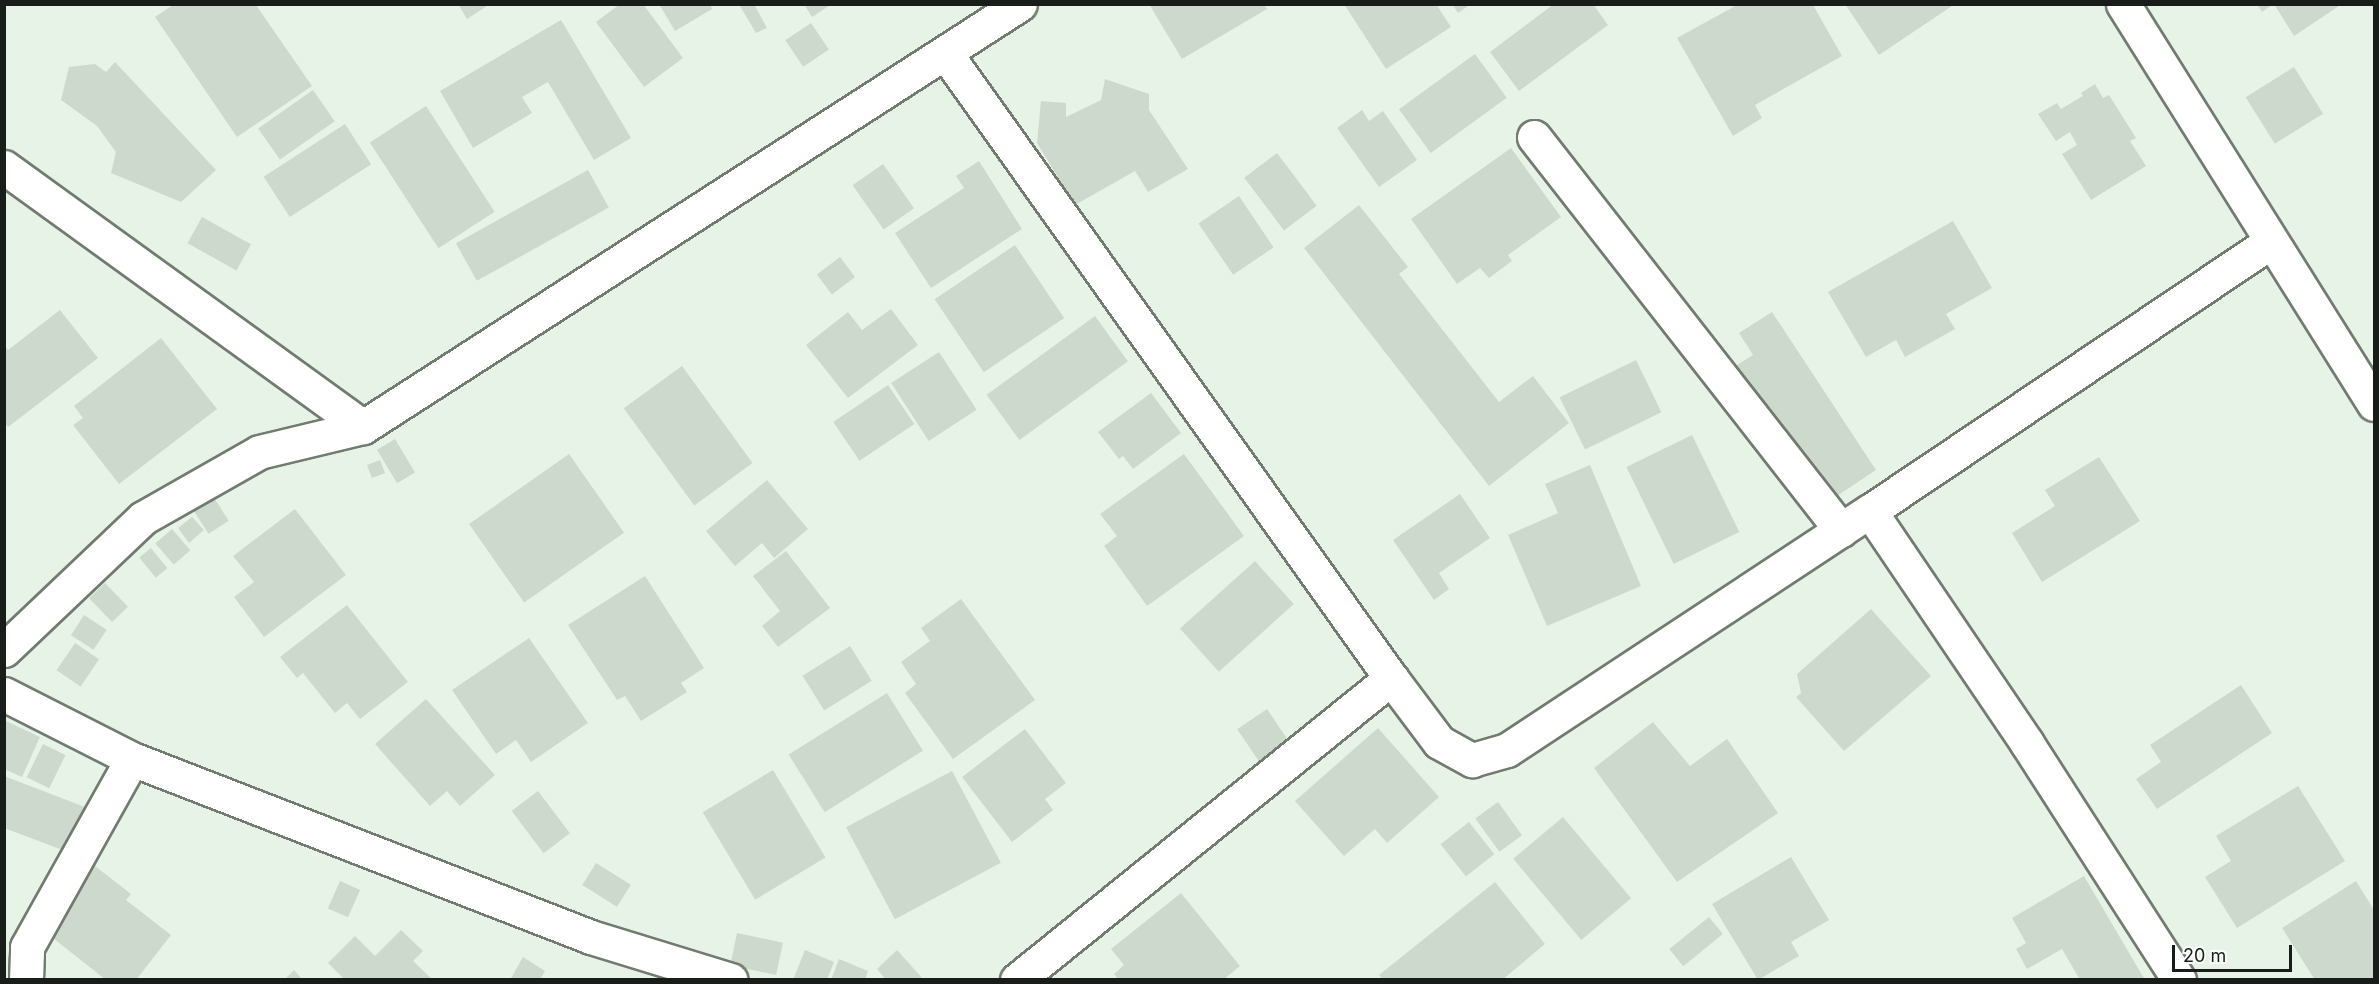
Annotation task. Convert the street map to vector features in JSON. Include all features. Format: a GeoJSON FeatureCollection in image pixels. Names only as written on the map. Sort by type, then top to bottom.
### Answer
{"type":"FeatureCollection","features":[{"type":"Feature","properties":{"kind":"street"},"geometry":{"type":"LineString","coordinates":[[4,650],[143,518],[259,452],[363,427],[946,54],[1020,4]]}},
{"type":"Feature","properties":{"kind":"street"},"geometry":{"type":"LineString","coordinates":[[2123,4],[2270,242],[2374,404]]}},
{"type":"Feature","properties":{"kind":"street"},"geometry":{"type":"LineString","coordinates":[[946,54],[1391,678],[1439,742],[1472,760],[1507,750],[1870,511],[2270,242]]}},
{"type":"Feature","properties":{"kind":"street"},"geometry":{"type":"LineString","coordinates":[[1534,137],[1841,530]]}},
{"type":"Feature","properties":{"kind":"street"},"geometry":{"type":"LineString","coordinates":[[4,167],[363,427]]}},
{"type":"Feature","properties":{"kind":"street"},"geometry":{"type":"LineString","coordinates":[[1870,511],[2027,743],[2179,980]]}},
{"type":"Feature","properties":{"kind":"street"},"geometry":{"type":"LineString","coordinates":[[1017,980],[1391,678]]}},
{"type":"Feature","properties":{"kind":"street"},"geometry":{"type":"LineString","coordinates":[[4,694],[132,759],[591,936],[731,980]]}},
{"type":"Feature","properties":{"kind":"street"},"geometry":{"type":"LineString","coordinates":[[26,980],[27,947],[132,759]]}},
{"type":"Feature","properties":{"kind":"building"},"geometry":{"type":"Polygon","coordinates":[[[458,4],[490,4],[467,19],[458,4]]]}},
{"type":"Feature","properties":{"kind":"building"},"geometry":{"type":"Polygon","coordinates":[[[620,4],[643,4],[683,58],[644,87],[596,22],[620,4]]]}},
{"type":"Feature","properties":{"kind":"building"},"geometry":{"type":"Polygon","coordinates":[[[659,4],[710,4],[712,9],[675,31],[659,4]]]}},
{"type":"Feature","properties":{"kind":"building"},"geometry":{"type":"Polygon","coordinates":[[[754,4],[767,28],[756,33],[740,6],[754,4]]]}},
{"type":"Feature","properties":{"kind":"building"},"geometry":{"type":"Polygon","coordinates":[[[804,4],[832,4],[812,17],[804,4]]]}},
{"type":"Feature","properties":{"kind":"building"},"geometry":{"type":"Polygon","coordinates":[[[1149,4],[1264,4],[1267,9],[1182,59],[1149,4]]]}},
{"type":"Feature","properties":{"kind":"building"},"geometry":{"type":"Polygon","coordinates":[[[1344,4],[1436,4],[1451,27],[1386,69],[1344,4]]]}},
{"type":"Feature","properties":{"kind":"building"},"geometry":{"type":"Polygon","coordinates":[[[1452,4],[1471,4],[1458,13],[1452,4]]]}},
{"type":"Feature","properties":{"kind":"building"},"geometry":{"type":"Polygon","coordinates":[[[1554,4],[1593,4],[1608,25],[1519,91],[1490,52],[1554,4]]]}},
{"type":"Feature","properties":{"kind":"building"},"geometry":{"type":"Polygon","coordinates":[[[1845,4],[1955,4],[1879,55],[1845,4]]]}},
{"type":"Feature","properties":{"kind":"building"},"geometry":{"type":"Polygon","coordinates":[[[2257,4],[2273,4],[2262,12],[2257,4]]]}},
{"type":"Feature","properties":{"kind":"building"},"geometry":{"type":"Polygon","coordinates":[[[2274,4],[2342,4],[2294,36],[2274,4]]]}},
{"type":"Feature","properties":{"kind":"building"},"geometry":{"type":"Polygon","coordinates":[[[173,5],[256,5],[312,86],[237,137],[155,17],[173,5]]]}},
{"type":"Feature","properties":{"kind":"building"},"geometry":{"type":"Polygon","coordinates":[[[1737,5],[1813,5],[1842,56],[1755,105],[1762,118],[1733,136],[1677,38],[1737,5]]]}},
{"type":"Feature","properties":{"kind":"building"},"geometry":{"type":"Polygon","coordinates":[[[561,20],[631,138],[594,160],[548,82],[522,97],[532,113],[473,148],[440,91],[561,20]]]}},
{"type":"Feature","properties":{"kind":"building"},"geometry":{"type":"Polygon","coordinates":[[[811,23],[829,50],[803,67],[785,40],[811,23]]]}},
{"type":"Feature","properties":{"kind":"building"},"geometry":{"type":"Polygon","coordinates":[[[1475,54],[1507,98],[1431,153],[1399,109],[1475,54]]]}},
{"type":"Feature","properties":{"kind":"building"},"geometry":{"type":"Polygon","coordinates":[[[115,62],[216,170],[181,202],[111,173],[116,152],[97,126],[61,100],[69,67],[95,64],[106,72],[115,62]]]}},
{"type":"Feature","properties":{"kind":"building"},"geometry":{"type":"Polygon","coordinates":[[[2294,67],[2323,114],[2275,144],[2246,97],[2294,67]]]}},
{"type":"Feature","properties":{"kind":"building"},"geometry":{"type":"Polygon","coordinates":[[[1105,79],[1149,94],[1149,110],[1188,169],[1148,192],[1135,171],[1075,205],[1037,143],[1041,101],[1066,103],[1066,117],[1101,100],[1105,79]]]}},
{"type":"Feature","properties":{"kind":"building"},"geometry":{"type":"Polygon","coordinates":[[[2095,84],[2103,98],[2109,95],[2136,138],[2130,141],[2146,166],[2091,200],[2062,154],[2077,145],[2070,132],[2056,141],[2038,114],[2057,103],[2061,109],[2083,96],[2081,93],[2095,84]]]}},
{"type":"Feature","properties":{"kind":"building"},"geometry":{"type":"Polygon","coordinates":[[[313,90],[335,121],[280,160],[258,128],[313,90]]]}},
{"type":"Feature","properties":{"kind":"building"},"geometry":{"type":"Polygon","coordinates":[[[426,106],[495,212],[438,248],[370,142],[426,106]]]}},
{"type":"Feature","properties":{"kind":"building"},"geometry":{"type":"Polygon","coordinates":[[[1362,110],[1369,121],[1383,111],[1417,160],[1379,187],[1337,128],[1362,110]]]}},
{"type":"Feature","properties":{"kind":"building"},"geometry":{"type":"Polygon","coordinates":[[[345,124],[371,164],[290,217],[264,177],[345,124]]]}},
{"type":"Feature","properties":{"kind":"building"},"geometry":{"type":"Polygon","coordinates":[[[1511,148],[1561,217],[1508,255],[1512,261],[1489,278],[1480,268],[1457,284],[1411,219],[1511,148]]]}},
{"type":"Feature","properties":{"kind":"building"},"geometry":{"type":"Polygon","coordinates":[[[1277,153],[1317,206],[1284,230],[1244,178],[1277,153]]]}},
{"type":"Feature","properties":{"kind":"building"},"geometry":{"type":"Polygon","coordinates":[[[979,161],[1022,229],[931,288],[895,233],[964,188],[956,176],[979,161]]]}},
{"type":"Feature","properties":{"kind":"building"},"geometry":{"type":"Polygon","coordinates":[[[883,164],[914,208],[884,229],[853,185],[883,164]]]}},
{"type":"Feature","properties":{"kind":"building"},"geometry":{"type":"Polygon","coordinates":[[[588,170],[609,208],[477,281],[456,243],[588,170]]]}},
{"type":"Feature","properties":{"kind":"building"},"geometry":{"type":"Polygon","coordinates":[[[1239,196],[1274,247],[1233,275],[1198,223],[1239,196]]]}},
{"type":"Feature","properties":{"kind":"building"},"geometry":{"type":"Polygon","coordinates":[[[1359,205],[1408,267],[1399,274],[1499,402],[1533,376],[1569,423],[1489,486],[1304,248],[1359,205]]]}},
{"type":"Feature","properties":{"kind":"building"},"geometry":{"type":"Polygon","coordinates":[[[202,217],[251,244],[236,270],[187,243],[202,217]]]}},
{"type":"Feature","properties":{"kind":"building"},"geometry":{"type":"Polygon","coordinates":[[[1953,221],[1992,288],[1946,314],[1955,329],[1905,357],[1896,340],[1866,357],[1828,292],[1953,221]]]}},
{"type":"Feature","properties":{"kind":"building"},"geometry":{"type":"Polygon","coordinates":[[[1015,245],[1064,318],[984,372],[935,299],[1015,245]]]}},
{"type":"Feature","properties":{"kind":"building"},"geometry":{"type":"Polygon","coordinates":[[[840,257],[855,277],[832,294],[817,274],[840,257]]]}},
{"type":"Feature","properties":{"kind":"building"},"geometry":{"type":"Polygon","coordinates":[[[891,309],[918,345],[848,398],[806,345],[848,312],[862,330],[891,309]]]}},
{"type":"Feature","properties":{"kind":"building"},"geometry":{"type":"Polygon","coordinates":[[[60,310],[98,358],[8,427],[4,422],[4,345],[8,350],[60,310]]]}},
{"type":"Feature","properties":{"kind":"building"},"geometry":{"type":"Polygon","coordinates":[[[1772,312],[1876,470],[1825,504],[1734,367],[1753,355],[1739,333],[1772,312]]]}},
{"type":"Feature","properties":{"kind":"building"},"geometry":{"type":"Polygon","coordinates":[[[1095,316],[1128,361],[1020,440],[987,395],[1095,316]]]}},
{"type":"Feature","properties":{"kind":"building"},"geometry":{"type":"Polygon","coordinates":[[[161,338],[217,409],[119,484],[73,425],[83,418],[74,406],[161,338]]]}},
{"type":"Feature","properties":{"kind":"building"},"geometry":{"type":"Polygon","coordinates":[[[939,352],[977,410],[929,441],[891,383],[939,352]]]}},
{"type":"Feature","properties":{"kind":"building"},"geometry":{"type":"Polygon","coordinates":[[[1636,360],[1661,412],[1585,449],[1560,397],[1636,360]]]}},
{"type":"Feature","properties":{"kind":"building"},"geometry":{"type":"Polygon","coordinates":[[[682,366],[753,463],[694,505],[624,408],[682,366]]]}},
{"type":"Feature","properties":{"kind":"building"},"geometry":{"type":"Polygon","coordinates":[[[888,385],[914,424],[860,461],[833,422],[888,385]]]}},
{"type":"Feature","properties":{"kind":"building"},"geometry":{"type":"Polygon","coordinates":[[[1151,393],[1181,433],[1133,469],[1123,456],[1119,459],[1098,432],[1151,393]]]}},
{"type":"Feature","properties":{"kind":"building"},"geometry":{"type":"Polygon","coordinates":[[[1692,435],[1739,532],[1674,564],[1626,467],[1692,435]]]}},
{"type":"Feature","properties":{"kind":"building"},"geometry":{"type":"Polygon","coordinates":[[[395,439],[415,472],[397,483],[377,450],[395,439]]]}},
{"type":"Feature","properties":{"kind":"building"},"geometry":{"type":"Polygon","coordinates":[[[569,454],[624,533],[524,603],[469,524],[569,454]]]}},
{"type":"Feature","properties":{"kind":"building"},"geometry":{"type":"Polygon","coordinates":[[[1184,454],[1244,536],[1147,606],[1104,546],[1117,536],[1100,514],[1184,454]]]}},
{"type":"Feature","properties":{"kind":"building"},"geometry":{"type":"Polygon","coordinates":[[[2099,457],[2140,521],[2042,582],[2012,533],[2055,506],[2045,490],[2099,457]]]}},
{"type":"Feature","properties":{"kind":"building"},"geometry":{"type":"Polygon","coordinates":[[[380,460],[385,473],[372,478],[367,465],[380,460]]]}},
{"type":"Feature","properties":{"kind":"building"},"geometry":{"type":"Polygon","coordinates":[[[1590,465],[1641,586],[1547,626],[1508,535],[1558,513],[1545,484],[1590,465]]]}},
{"type":"Feature","properties":{"kind":"building"},"geometry":{"type":"Polygon","coordinates":[[[767,480],[808,529],[774,558],[762,543],[735,566],[706,531],[767,480]]]}},
{"type":"Feature","properties":{"kind":"building"},"geometry":{"type":"Polygon","coordinates":[[[1460,494],[1490,538],[1439,573],[1449,589],[1434,600],[1393,540],[1460,494]]]}},
{"type":"Feature","properties":{"kind":"building"},"geometry":{"type":"Polygon","coordinates":[[[214,498],[229,521],[209,534],[194,511],[214,498]]]}},
{"type":"Feature","properties":{"kind":"building"},"geometry":{"type":"Polygon","coordinates":[[[295,509],[346,575],[264,637],[234,597],[254,582],[233,556],[295,509]]]}},
{"type":"Feature","properties":{"kind":"building"},"geometry":{"type":"Polygon","coordinates":[[[192,517],[204,530],[189,543],[178,528],[192,517]]]}},
{"type":"Feature","properties":{"kind":"building"},"geometry":{"type":"Polygon","coordinates":[[[172,529],[190,550],[174,565],[155,543],[172,529]]]}},
{"type":"Feature","properties":{"kind":"building"},"geometry":{"type":"Polygon","coordinates":[[[151,548],[167,568],[156,578],[139,557],[151,548]]]}},
{"type":"Feature","properties":{"kind":"building"},"geometry":{"type":"Polygon","coordinates":[[[786,551],[830,608],[778,647],[762,626],[780,611],[753,576],[786,551]]]}},
{"type":"Feature","properties":{"kind":"building"},"geometry":{"type":"Polygon","coordinates":[[[1255,561],[1294,604],[1219,672],[1180,629],[1255,561]]]}},
{"type":"Feature","properties":{"kind":"building"},"geometry":{"type":"Polygon","coordinates":[[[645,576],[704,668],[681,683],[687,692],[641,721],[625,696],[617,700],[568,625],[645,576]]]}},
{"type":"Feature","properties":{"kind":"building"},"geometry":{"type":"Polygon","coordinates":[[[105,583],[128,607],[112,622],[89,598],[105,583]]]}},
{"type":"Feature","properties":{"kind":"building"},"geometry":{"type":"Polygon","coordinates":[[[961,599],[1035,700],[953,759],[905,693],[916,684],[901,662],[930,641],[921,628],[961,599]]]}},
{"type":"Feature","properties":{"kind":"building"},"geometry":{"type":"Polygon","coordinates":[[[347,605],[408,682],[360,719],[347,703],[335,713],[303,673],[297,678],[280,657],[347,605]]]}},
{"type":"Feature","properties":{"kind":"building"},"geometry":{"type":"Polygon","coordinates":[[[1871,609],[1931,676],[1844,751],[1796,697],[1801,693],[1797,674],[1871,609]]]}},
{"type":"Feature","properties":{"kind":"building"},"geometry":{"type":"Polygon","coordinates":[[[84,615],[107,630],[94,650],[71,635],[84,615]]]}},
{"type":"Feature","properties":{"kind":"building"},"geometry":{"type":"Polygon","coordinates":[[[529,638],[588,723],[531,762],[516,740],[496,754],[452,690],[529,638]]]}},
{"type":"Feature","properties":{"kind":"building"},"geometry":{"type":"Polygon","coordinates":[[[75,643],[99,659],[81,687],[57,670],[75,643]]]}},
{"type":"Feature","properties":{"kind":"building"},"geometry":{"type":"Polygon","coordinates":[[[850,646],[872,681],[824,710],[803,676],[850,646]]]}},
{"type":"Feature","properties":{"kind":"building"},"geometry":{"type":"Polygon","coordinates":[[[2241,685],[2272,733],[2157,809],[2136,779],[2161,762],[2150,745],[2241,685]]]}},
{"type":"Feature","properties":{"kind":"building"},"geometry":{"type":"Polygon","coordinates":[[[887,693],[923,751],[825,812],[789,754],[887,693]]]}},
{"type":"Feature","properties":{"kind":"building"},"geometry":{"type":"Polygon","coordinates":[[[426,699],[495,775],[460,806],[447,791],[430,806],[375,744],[426,699]]]}},
{"type":"Feature","properties":{"kind":"building"},"geometry":{"type":"Polygon","coordinates":[[[1267,709],[1290,743],[1260,763],[1237,729],[1267,709]]]}},
{"type":"Feature","properties":{"kind":"building"},"geometry":{"type":"Polygon","coordinates":[[[6,721],[40,737],[22,777],[4,769],[6,721]]]}},
{"type":"Feature","properties":{"kind":"building"},"geometry":{"type":"Polygon","coordinates":[[[1653,722],[1690,766],[1727,739],[1778,813],[1677,882],[1594,768],[1653,722]]]}},
{"type":"Feature","properties":{"kind":"building"},"geometry":{"type":"Polygon","coordinates":[[[1378,728],[1439,797],[1387,843],[1375,829],[1344,856],[1295,801],[1378,728]]]}},
{"type":"Feature","properties":{"kind":"building"},"geometry":{"type":"Polygon","coordinates":[[[1025,729],[1066,783],[1045,799],[1053,810],[1012,842],[962,777],[1025,729]]]}},
{"type":"Feature","properties":{"kind":"building"},"geometry":{"type":"Polygon","coordinates":[[[43,744],[65,755],[49,788],[27,777],[43,744]]]}},
{"type":"Feature","properties":{"kind":"building"},"geometry":{"type":"Polygon","coordinates":[[[773,770],[826,857],[755,900],[703,812],[773,770]]]}},
{"type":"Feature","properties":{"kind":"building"},"geometry":{"type":"Polygon","coordinates":[[[952,771],[1001,863],[895,919],[846,827],[952,771]]]}},
{"type":"Feature","properties":{"kind":"building"},"geometry":{"type":"Polygon","coordinates":[[[4,776],[85,807],[68,852],[4,828],[4,776]]]}},
{"type":"Feature","properties":{"kind":"building"},"geometry":{"type":"Polygon","coordinates":[[[2298,786],[2345,861],[2237,928],[2205,877],[2231,861],[2216,836],[2298,786]]]}},
{"type":"Feature","properties":{"kind":"building"},"geometry":{"type":"Polygon","coordinates":[[[538,791],[570,833],[544,853],[512,811],[538,791]]]}},
{"type":"Feature","properties":{"kind":"building"},"geometry":{"type":"Polygon","coordinates":[[[1498,802],[1522,835],[1499,852],[1475,818],[1498,802]]]}},
{"type":"Feature","properties":{"kind":"building"},"geometry":{"type":"Polygon","coordinates":[[[1563,817],[1631,898],[1581,940],[1513,859],[1563,817]]]}},
{"type":"Feature","properties":{"kind":"building"},"geometry":{"type":"Polygon","coordinates":[[[1469,822],[1494,854],[1466,876],[1441,844],[1469,822]]]}},
{"type":"Feature","properties":{"kind":"building"},"geometry":{"type":"Polygon","coordinates":[[[1791,857],[1829,920],[1791,942],[1799,956],[1758,980],[1712,904],[1791,857]]]}},
{"type":"Feature","properties":{"kind":"building"},"geometry":{"type":"Polygon","coordinates":[[[596,863],[631,885],[617,907],[582,885],[596,863]]]}},
{"type":"Feature","properties":{"kind":"building"},"geometry":{"type":"Polygon","coordinates":[[[95,866],[131,894],[126,900],[171,935],[136,980],[106,980],[44,931],[95,866]]]}},
{"type":"Feature","properties":{"kind":"building"},"geometry":{"type":"Polygon","coordinates":[[[2084,876],[2145,980],[2080,980],[2062,949],[2027,969],[2016,949],[2026,943],[2012,918],[2084,876]]]}},
{"type":"Feature","properties":{"kind":"building"},"geometry":{"type":"Polygon","coordinates":[[[340,881],[360,890],[348,917],[328,908],[340,881]]]}},
{"type":"Feature","properties":{"kind":"building"},"geometry":{"type":"Polygon","coordinates":[[[2356,881],[2374,910],[2374,980],[2315,980],[2282,928],[2356,881]]]}},
{"type":"Feature","properties":{"kind":"building"},"geometry":{"type":"Polygon","coordinates":[[[1495,882],[1545,944],[1502,980],[1383,980],[1379,975],[1495,882]]]}},
{"type":"Feature","properties":{"kind":"building"},"geometry":{"type":"Polygon","coordinates":[[[1181,893],[1240,966],[1223,980],[1119,980],[1114,974],[1124,965],[1111,949],[1181,893]]]}},
{"type":"Feature","properties":{"kind":"building"},"geometry":{"type":"Polygon","coordinates":[[[1709,917],[1723,934],[1683,966],[1669,949],[1709,917]]]}},
{"type":"Feature","properties":{"kind":"building"},"geometry":{"type":"Polygon","coordinates":[[[401,930],[423,951],[413,961],[433,980],[345,980],[328,963],[355,936],[375,956],[401,930]]]}},
{"type":"Feature","properties":{"kind":"building"},"geometry":{"type":"Polygon","coordinates":[[[737,933],[783,943],[776,975],[730,965],[737,933]]]}},
{"type":"Feature","properties":{"kind":"building"},"geometry":{"type":"Polygon","coordinates":[[[805,950],[834,962],[827,980],[793,980],[805,950]]]}},
{"type":"Feature","properties":{"kind":"building"},"geometry":{"type":"Polygon","coordinates":[[[897,950],[924,980],[886,980],[877,969],[897,950]]]}},
{"type":"Feature","properties":{"kind":"building"},"geometry":{"type":"Polygon","coordinates":[[[523,957],[545,971],[540,980],[510,980],[523,957]]]}},
{"type":"Feature","properties":{"kind":"building"},"geometry":{"type":"Polygon","coordinates":[[[839,959],[868,971],[865,980],[831,980],[839,959]]]}},
{"type":"Feature","properties":{"kind":"building"},"geometry":{"type":"Polygon","coordinates":[[[294,970],[303,980],[284,980],[294,970]]]}}]}
